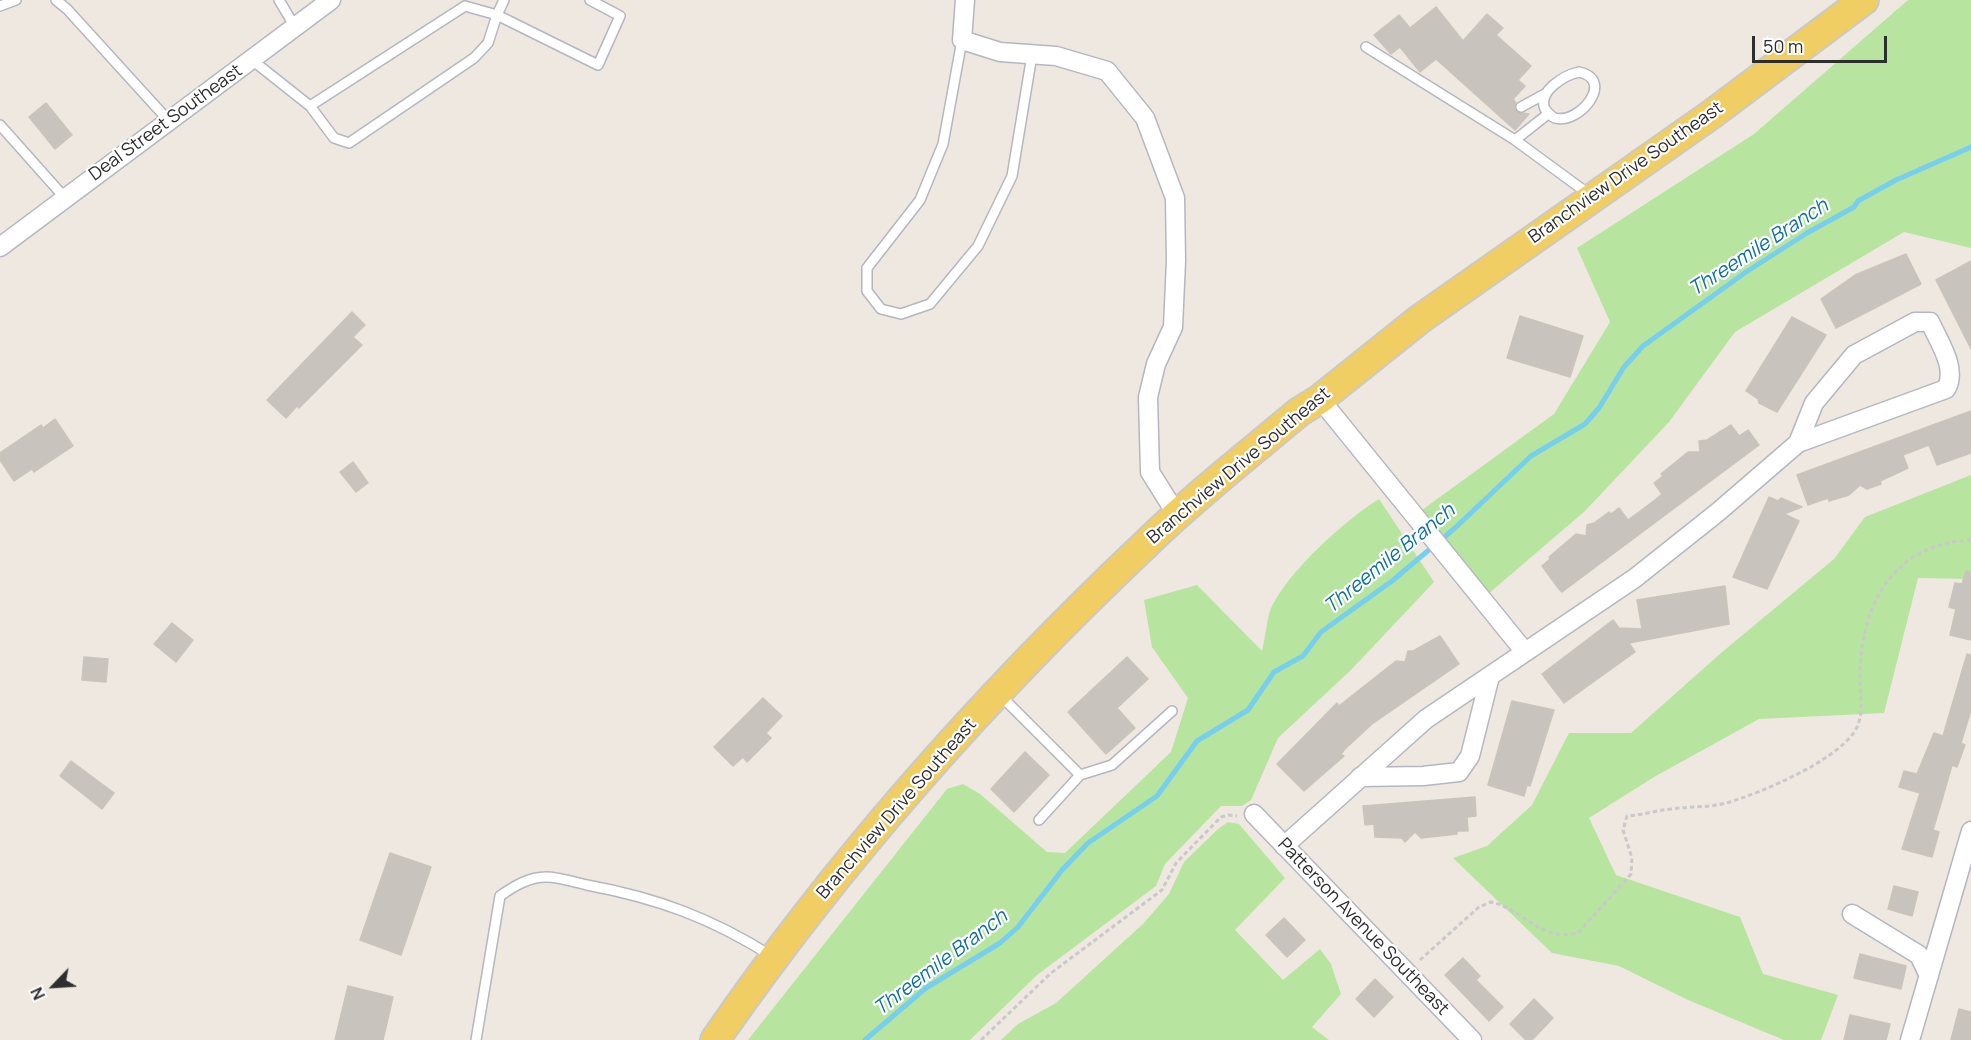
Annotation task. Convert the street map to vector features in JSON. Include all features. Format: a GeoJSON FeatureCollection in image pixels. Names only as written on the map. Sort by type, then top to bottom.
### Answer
{"type":"FeatureCollection","features":[{"type":"Feature","properties":{"kind":"main road","name":"Branchview Drive Southeast"},"geometry":{"type":"LineString","coordinates":[[715,1040],[862,846],[1032,656],[1177,515],[1299,412],[1320,399],[1386,344],[1712,114],[1864,0]]}},
{"type":"Feature","properties":{"kind":"street","name":"Deal Street Southeast"},"geometry":{"type":"LineString","coordinates":[[0,247],[331,0]]}},
{"type":"Feature","properties":{"kind":"street"},"geometry":{"type":"LineString","coordinates":[[965,0],[962,40],[1000,52],[1056,56],[1107,71],[1145,118],[1175,198],[1176,261],[1173,327],[1156,364],[1148,397],[1150,472],[1177,515]]}},
{"type":"Feature","properties":{"kind":"street"},"geometry":{"type":"LineString","coordinates":[[1284,846],[1426,719],[1635,578],[1718,512],[1798,442],[1946,389],[1951,381],[1951,369],[1930,322],[1915,322],[1854,355],[1814,403],[1798,442]]}},
{"type":"Feature","properties":{"kind":"street"},"geometry":{"type":"LineString","coordinates":[[1320,399],[1525,652]]}},
{"type":"Feature","properties":{"kind":"street"},"geometry":{"type":"LineString","coordinates":[[1360,777],[1423,777],[1459,772],[1470,756],[1490,676]]}},
{"type":"Feature","properties":{"kind":"street","name":"Patterson Avenue Southeast"},"geometry":{"type":"LineString","coordinates":[[1247,816],[1284,846],[1472,1040]]}},
{"type":"Feature","properties":{"kind":"street"},"geometry":{"type":"LineString","coordinates":[[1910,1040],[1971,831]]}},
{"type":"Feature","properties":{"kind":"street"},"geometry":{"type":"LineString","coordinates":[[1852,914],[1919,955],[1929,976]]}},
{"type":"Feature","properties":{"kind":"lane"},"geometry":{"type":"LineString","coordinates":[[0,6],[16,0]]}},
{"type":"Feature","properties":{"kind":"lane"},"geometry":{"type":"LineString","coordinates":[[56,0],[68,9],[168,120]]}},
{"type":"Feature","properties":{"kind":"lane"},"geometry":{"type":"LineString","coordinates":[[279,0],[295,27]]}},
{"type":"Feature","properties":{"kind":"lane"},"geometry":{"type":"LineString","coordinates":[[252,60],[310,106],[334,138],[349,143],[474,58],[488,43],[504,0]]}},
{"type":"Feature","properties":{"kind":"lane"},"geometry":{"type":"LineString","coordinates":[[310,106],[465,6],[497,15],[598,65],[620,16],[590,0]]}},
{"type":"Feature","properties":{"kind":"lane"},"geometry":{"type":"LineString","coordinates":[[962,40],[942,144],[920,200],[867,268],[867,291],[881,309],[901,314],[930,304],[978,246],[1012,176],[1032,55]]}},
{"type":"Feature","properties":{"kind":"lane"},"geometry":{"type":"LineString","coordinates":[[1366,48],[1515,140],[1592,197]]}},
{"type":"Feature","properties":{"kind":"lane"},"geometry":{"type":"LineString","coordinates":[[1521,107],[1545,94],[1564,78],[1579,72],[1587,74],[1595,82],[1596,90],[1591,102],[1565,118],[1557,118],[1548,114],[1543,104],[1545,94]]}},
{"type":"Feature","properties":{"kind":"lane"},"geometry":{"type":"LineString","coordinates":[[1515,140],[1548,114]]}},
{"type":"Feature","properties":{"kind":"lane"},"geometry":{"type":"LineString","coordinates":[[1498,129],[1506,122]]}},
{"type":"Feature","properties":{"kind":"lane"},"geometry":{"type":"LineString","coordinates":[[0,125],[65,198]]}},
{"type":"Feature","properties":{"kind":"lane"},"geometry":{"type":"LineString","coordinates":[[998,693],[1080,775]]}},
{"type":"Feature","properties":{"kind":"lane"},"geometry":{"type":"LineString","coordinates":[[1039,820],[1080,775],[1112,765],[1172,711]]}},
{"type":"Feature","properties":{"kind":"lane"},"geometry":{"type":"LineString","coordinates":[[476,1040],[500,896],[519,883],[546,877],[635,895],[673,906],[732,931],[775,958]]}},
{"type":"Feature","properties":{"kind":"path"},"geometry":{"type":"LineString","coordinates":[[1406,973],[1479,907],[1491,902],[1518,912],[1538,928],[1552,935],[1565,936],[1578,933],[1631,874],[1632,858],[1623,830],[1627,816],[1726,803],[1756,793],[1819,763],[1844,743],[1858,726],[1862,641],[1870,610],[1883,585],[1904,562],[1928,549],[1951,541],[1971,540]]}},
{"type":"Feature","properties":{"kind":"path"},"geometry":{"type":"LineString","coordinates":[[981,1040],[1043,980],[1162,890],[1176,862],[1221,817],[1247,816]]}},
{"type":"Feature","properties":{"kind":"green space"},"geometry":{"type":"Polygon","coordinates":[[[1908,0],[1971,0],[1971,248],[1904,232],[1735,332],[1669,422],[1585,511],[1487,595],[1422,510],[1554,414],[1610,322],[1577,248],[1754,134],[1908,0]]]}},
{"type":"Feature","properties":{"kind":"green space"},"geometry":{"type":"Polygon","coordinates":[[[1971,475],[1971,579],[1918,578],[1884,713],[1759,719],[1654,777],[1589,818],[1616,875],[1740,917],[1763,974],[1838,995],[1821,1040],[1784,1040],[1688,1000],[1619,966],[1552,953],[1453,858],[1487,846],[1532,805],[1569,733],[1631,733],[1721,653],[1834,559],[1865,517],[1971,475]]]}},
{"type":"Feature","properties":{"kind":"green space"},"geometry":{"type":"Polygon","coordinates":[[[1379,499],[1434,582],[1351,670],[1278,738],[1251,800],[1242,806],[1221,806],[1165,864],[1156,886],[1037,975],[970,1040],[748,1040],[947,789],[963,784],[980,794],[1047,852],[1065,853],[1171,752],[1188,698],[1152,647],[1144,600],[1197,585],[1262,651],[1272,606],[1291,577],[1335,532],[1379,499]]]}},
{"type":"Feature","properties":{"kind":"green space"},"geometry":{"type":"Polygon","coordinates":[[[1228,822],[1239,824],[1285,878],[1235,930],[1283,980],[1320,949],[1331,964],[1341,994],[1312,1027],[1329,1040],[1001,1040],[1018,1024],[1056,1003],[1143,924],[1169,894],[1184,862],[1228,822]]]}},
{"type":"Feature","properties":{"kind":"building"},"geometry":{"type":"Polygon","coordinates":[[[1436,7],[1463,41],[1487,14],[1503,28],[1496,35],[1531,66],[1518,80],[1525,86],[1513,99],[1517,112],[1529,114],[1515,130],[1436,59],[1420,72],[1400,47],[1391,54],[1374,35],[1399,15],[1410,28],[1436,7]]]}},
{"type":"Feature","properties":{"kind":"building"},"geometry":{"type":"Polygon","coordinates":[[[46,103],[72,135],[55,149],[29,117],[46,103]]]}},
{"type":"Feature","properties":{"kind":"building"},"geometry":{"type":"Polygon","coordinates":[[[1906,254],[1921,284],[1836,328],[1821,299],[1855,275],[1906,254]]]}},
{"type":"Feature","properties":{"kind":"building"},"geometry":{"type":"Polygon","coordinates":[[[1971,261],[1971,349],[1936,280],[1971,261]]]}},
{"type":"Feature","properties":{"kind":"building"},"geometry":{"type":"Polygon","coordinates":[[[352,312],[365,325],[353,337],[362,345],[286,418],[267,400],[352,312]]]}},
{"type":"Feature","properties":{"kind":"building"},"geometry":{"type":"Polygon","coordinates":[[[1520,316],[1583,336],[1570,377],[1507,358],[1520,316]]]}},
{"type":"Feature","properties":{"kind":"building"},"geometry":{"type":"Polygon","coordinates":[[[1792,317],[1826,335],[1777,412],[1759,403],[1758,399],[1746,391],[1792,317]]]}},
{"type":"Feature","properties":{"kind":"building"},"geometry":{"type":"Polygon","coordinates":[[[1971,411],[1971,453],[1937,465],[1929,445],[1903,455],[1908,468],[1880,481],[1881,484],[1867,489],[1860,485],[1849,495],[1829,501],[1828,498],[1808,505],[1797,475],[1971,411]]]}},
{"type":"Feature","properties":{"kind":"building"},"geometry":{"type":"Polygon","coordinates":[[[55,419],[73,446],[34,472],[32,469],[14,481],[0,460],[0,453],[41,425],[43,428],[55,419]]]}},
{"type":"Feature","properties":{"kind":"building"},"geometry":{"type":"Polygon","coordinates":[[[1731,425],[1739,436],[1748,430],[1759,445],[1562,592],[1559,589],[1542,566],[1550,559],[1549,557],[1576,534],[1586,536],[1587,525],[1594,523],[1609,512],[1611,514],[1619,508],[1628,520],[1662,494],[1654,483],[1663,476],[1661,474],[1688,452],[1700,452],[1699,441],[1707,440],[1731,425]]]}},
{"type":"Feature","properties":{"kind":"building"},"geometry":{"type":"Polygon","coordinates":[[[353,462],[368,483],[356,492],[340,472],[353,462]]]}},
{"type":"Feature","properties":{"kind":"building"},"geometry":{"type":"Polygon","coordinates":[[[1769,497],[1778,501],[1781,498],[1802,507],[1784,514],[1799,521],[1767,589],[1733,577],[1769,497]]]}},
{"type":"Feature","properties":{"kind":"building"},"geometry":{"type":"Polygon","coordinates":[[[1966,571],[1971,572],[1971,640],[1950,635],[1956,609],[1949,607],[1955,583],[1962,584],[1966,571]]]}},
{"type":"Feature","properties":{"kind":"building"},"geometry":{"type":"Polygon","coordinates":[[[1725,586],[1729,624],[1629,643],[1635,652],[1564,703],[1542,674],[1613,620],[1619,628],[1642,629],[1637,600],[1725,586]]]}},
{"type":"Feature","properties":{"kind":"building"},"geometry":{"type":"Polygon","coordinates":[[[172,623],[193,640],[176,662],[154,644],[172,623]]]}},
{"type":"Feature","properties":{"kind":"building"},"geometry":{"type":"Polygon","coordinates":[[[1440,636],[1459,664],[1372,724],[1345,749],[1341,754],[1344,756],[1304,791],[1277,764],[1337,703],[1339,706],[1396,661],[1405,662],[1408,651],[1413,651],[1440,636]]]}},
{"type":"Feature","properties":{"kind":"building"},"geometry":{"type":"Polygon","coordinates":[[[1967,654],[1971,655],[1971,710],[1961,743],[1965,745],[1957,767],[1952,765],[1933,830],[1939,832],[1932,857],[1902,849],[1920,793],[1899,787],[1904,771],[1917,774],[1934,733],[1943,736],[1967,654]]]}},
{"type":"Feature","properties":{"kind":"building"},"geometry":{"type":"Polygon","coordinates":[[[84,657],[108,659],[106,682],[82,680],[84,657]]]}},
{"type":"Feature","properties":{"kind":"building"},"geometry":{"type":"Polygon","coordinates":[[[1127,657],[1148,679],[1117,708],[1135,728],[1106,754],[1068,712],[1127,657]]]}},
{"type":"Feature","properties":{"kind":"building"},"geometry":{"type":"Polygon","coordinates":[[[763,698],[782,716],[766,733],[771,738],[747,762],[743,757],[733,766],[714,747],[763,698]]]}},
{"type":"Feature","properties":{"kind":"building"},"geometry":{"type":"Polygon","coordinates":[[[1512,701],[1554,710],[1530,786],[1527,785],[1524,796],[1488,785],[1512,701]]]}},
{"type":"Feature","properties":{"kind":"building"},"geometry":{"type":"Polygon","coordinates":[[[1025,752],[1049,775],[1014,812],[991,789],[1025,752]]]}},
{"type":"Feature","properties":{"kind":"building"},"geometry":{"type":"Polygon","coordinates":[[[71,761],[114,793],[102,809],[60,776],[71,761]]]}},
{"type":"Feature","properties":{"kind":"building"},"geometry":{"type":"Polygon","coordinates":[[[1475,797],[1476,816],[1467,817],[1468,831],[1457,831],[1457,834],[1421,838],[1415,832],[1405,842],[1402,838],[1375,837],[1374,824],[1365,825],[1363,806],[1475,797]]]}},
{"type":"Feature","properties":{"kind":"building"},"geometry":{"type":"Polygon","coordinates":[[[390,853],[431,867],[401,955],[360,940],[390,853]]]}},
{"type":"Feature","properties":{"kind":"building"},"geometry":{"type":"Polygon","coordinates":[[[1894,886],[1918,892],[1912,916],[1888,909],[1894,886]]]}},
{"type":"Feature","properties":{"kind":"building"},"geometry":{"type":"Polygon","coordinates":[[[1284,918],[1305,940],[1287,957],[1266,935],[1284,918]]]}},
{"type":"Feature","properties":{"kind":"building"},"geometry":{"type":"Polygon","coordinates":[[[1860,954],[1906,966],[1901,989],[1854,978],[1860,954]]]}},
{"type":"Feature","properties":{"kind":"building"},"geometry":{"type":"Polygon","coordinates":[[[1463,958],[1480,976],[1476,980],[1503,1007],[1489,1021],[1445,975],[1463,958]]]}},
{"type":"Feature","properties":{"kind":"building"},"geometry":{"type":"Polygon","coordinates":[[[1375,979],[1393,997],[1374,1017],[1356,999],[1375,979]]]}},
{"type":"Feature","properties":{"kind":"building"},"geometry":{"type":"Polygon","coordinates":[[[348,986],[393,997],[383,1040],[335,1040],[348,986]]]}},
{"type":"Feature","properties":{"kind":"building"},"geometry":{"type":"Polygon","coordinates":[[[1534,999],[1553,1018],[1532,1040],[1526,1040],[1510,1024],[1534,999]]]}},
{"type":"Feature","properties":{"kind":"building"},"geometry":{"type":"Polygon","coordinates":[[[1959,1009],[1971,1012],[1971,1040],[1951,1040],[1959,1009]]]}},
{"type":"Feature","properties":{"kind":"building"},"geometry":{"type":"Polygon","coordinates":[[[1850,1015],[1890,1024],[1886,1040],[1844,1040],[1850,1015]]]}},
{"type":"Feature","properties":{"kind":"waterway","name":"Threemile Branch"},"geometry":{"type":"LineString","coordinates":[[865,1040],[926,988],[1000,943],[1018,927],[1062,870],[1088,843],[1157,796],[1197,741],[1248,710],[1274,672],[1303,656],[1321,632],[1392,581],[1455,528],[1531,456],[1585,424],[1599,408],[1624,367],[1643,346],[1746,272],[1807,233],[1854,207],[1858,201],[1896,180],[1971,147]]}}]}
